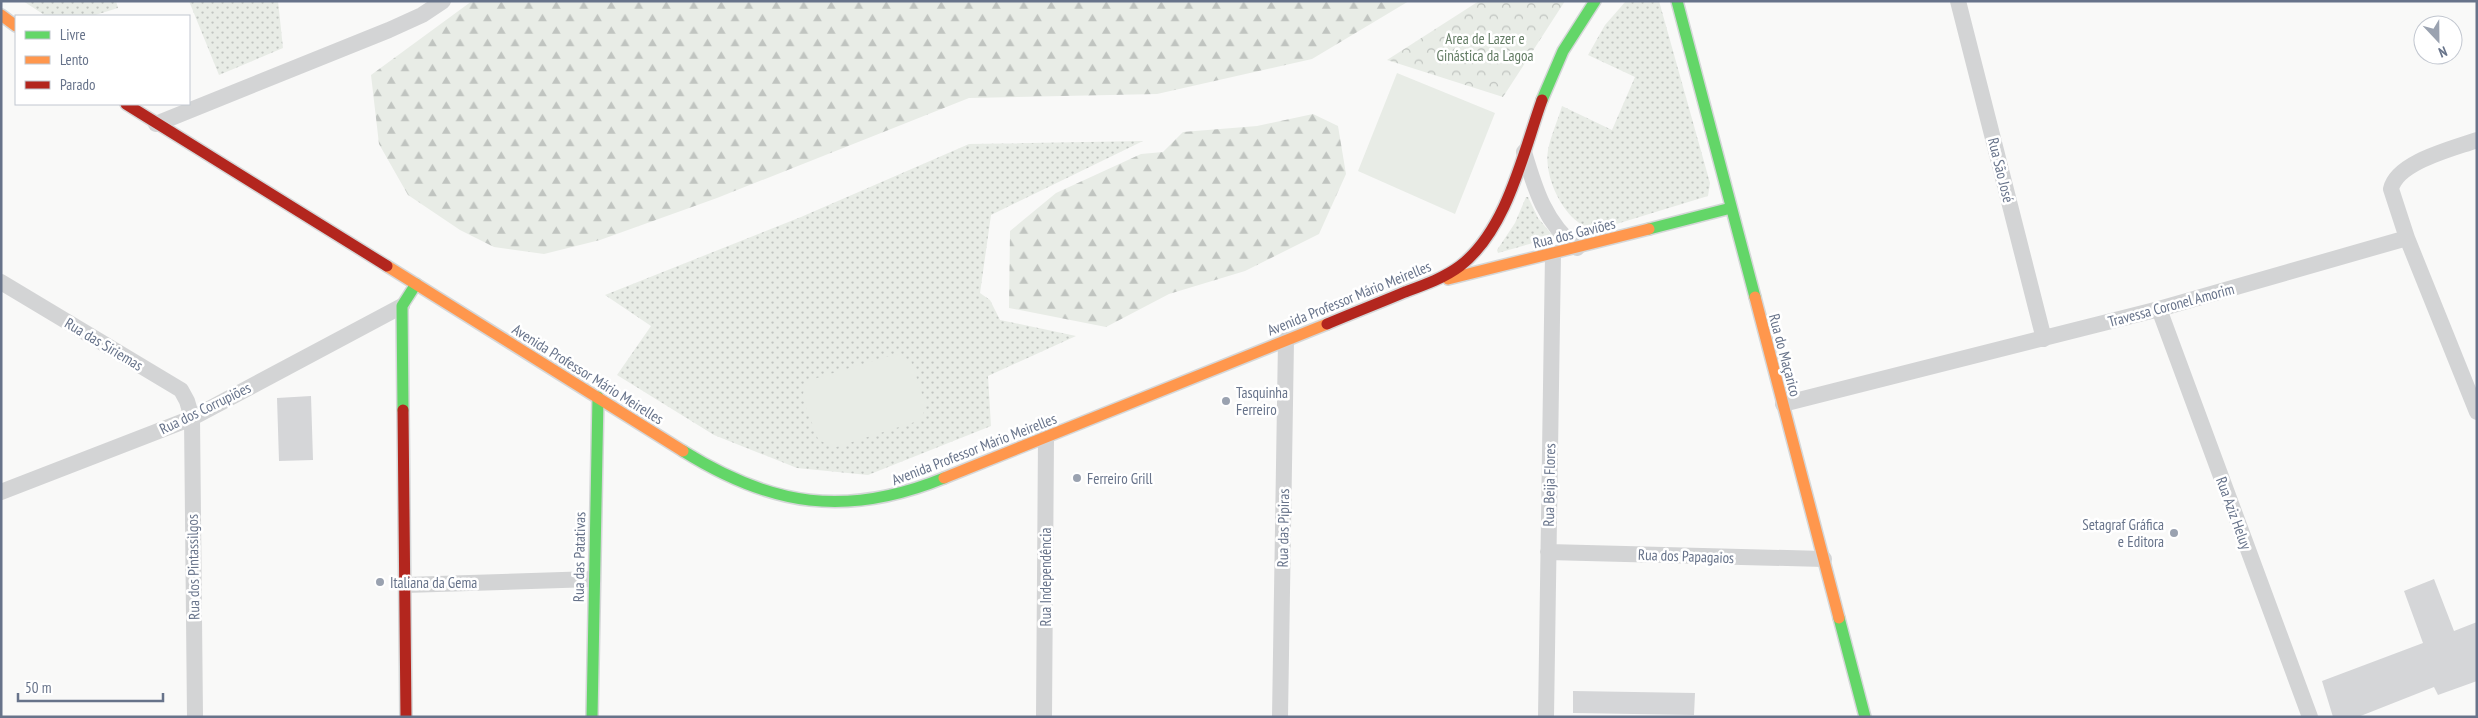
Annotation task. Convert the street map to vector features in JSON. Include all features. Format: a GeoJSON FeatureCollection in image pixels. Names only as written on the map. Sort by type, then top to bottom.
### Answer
{"type":"FeatureCollection","features":[{"type":"Feature","properties":{"kind":"street"},"geometry":{"type":"LineString","coordinates":[[156,124],[389,30],[422,15],[443,1]]}},
{"type":"Feature","properties":{"kind":"street","name":"Avenida Professor Mário Meirelles"},"geometry":{"type":"LineString","coordinates":[[128,105],[699,461],[734,479],[780,496],[826,502],[875,500],[910,492],[1423,285],[1441,277],[1463,263],[1484,240],[1507,196],[1554,70],[1582,18],[1595,1]]}},
{"type":"Feature","properties":{"kind":"street","name":"Rua do Maçarico"},"geometry":{"type":"LineString","coordinates":[[1677,1],[1865,717]]}},
{"type":"Feature","properties":{"kind":"street","name":"Rua São José"},"geometry":{"type":"LineString","coordinates":[[1958,1],[2044,339]]}},
{"type":"Feature","properties":{"kind":"street"},"geometry":{"type":"LineString","coordinates":[[1,15],[15,25]]}},
{"type":"Feature","properties":{"kind":"street"},"geometry":{"type":"LineString","coordinates":[[1,30],[15,37]]}},
{"type":"Feature","properties":{"kind":"street"},"geometry":{"type":"LineString","coordinates":[[2477,140],[2409,166],[2393,181],[2393,199],[2407,238],[2477,412]]}},
{"type":"Feature","properties":{"kind":"street"},"geometry":{"type":"LineString","coordinates":[[1524,152],[1537,194],[1546,213],[1557,230],[1577,248]]}},
{"type":"Feature","properties":{"kind":"street","name":"Rua dos Gaviões"},"geometry":{"type":"LineString","coordinates":[[1423,285],[1731,208]]}},
{"type":"Feature","properties":{"kind":"street","name":"Travessa Coronel Amorim"},"geometry":{"type":"LineString","coordinates":[[1783,404],[2159,309],[2407,238]]}},
{"type":"Feature","properties":{"kind":"street","name":"Rua Beija Flores"},"geometry":{"type":"LineString","coordinates":[[1546,717],[1553,254]]}},
{"type":"Feature","properties":{"kind":"street","name":"Rua das Siriemas"},"geometry":{"type":"LineString","coordinates":[[1,282],[181,390],[187,401],[192,418]]}},
{"type":"Feature","properties":{"kind":"street","name":"Rua dos Corrupiões"},"geometry":{"type":"LineString","coordinates":[[1,492],[192,418],[402,306],[416,284]]}},
{"type":"Feature","properties":{"kind":"street"},"geometry":{"type":"LineString","coordinates":[[402,306],[406,717]]}},
{"type":"Feature","properties":{"kind":"street","name":"Rua Aziz Heluy"},"geometry":{"type":"LineString","coordinates":[[2159,309],[2310,717]]}},
{"type":"Feature","properties":{"kind":"street","name":"Rua das Pipiras"},"geometry":{"type":"LineString","coordinates":[[1280,717],[1286,340]]}},
{"type":"Feature","properties":{"kind":"street","name":"Rua das Patativas"},"geometry":{"type":"LineString","coordinates":[[592,717],[598,397]]}},
{"type":"Feature","properties":{"kind":"street","name":"Rua dos Pintassilgos"},"geometry":{"type":"LineString","coordinates":[[192,418],[195,717]]}},
{"type":"Feature","properties":{"kind":"street","name":"Rua Independência"},"geometry":{"type":"LineString","coordinates":[[1044,717],[1046,437]]}},
{"type":"Feature","properties":{"kind":"street","name":"Rua dos Papagaios"},"geometry":{"type":"LineString","coordinates":[[1548,552],[1824,560]]}},
{"type":"Feature","properties":{"kind":"street"},"geometry":{"type":"LineString","coordinates":[[406,585],[594,579]]}},
{"type":"Feature","properties":{"kind":"green space"},"geometry":{"type":"Polygon","coordinates":[[[23,1],[116,1],[118,8],[95,15],[44,15],[23,1]]]}},
{"type":"Feature","properties":{"kind":"green space"},"geometry":{"type":"Polygon","coordinates":[[[189,1],[278,1],[283,48],[219,75],[189,1]]]}},
{"type":"Feature","properties":{"kind":"green space"},"geometry":{"type":"Polygon","coordinates":[[[472,1],[1409,1],[1312,59],[1157,94],[969,98],[717,198],[600,240],[544,254],[494,247],[460,230],[408,195],[379,144],[371,75],[472,1]]]}},
{"type":"Feature","properties":{"kind":"green space","name":"Area de Lazer e Ginástica da Lagoa"},"geometry":{"type":"Polygon","coordinates":[[[1479,1],[1565,1],[1503,97],[1387,60],[1479,1]]]}},
{"type":"Feature","properties":{"kind":"green space"},"geometry":{"type":"Polygon","coordinates":[[[1626,1],[1659,1],[1710,183],[1708,196],[1600,229],[1580,224],[1571,216],[1559,199],[1554,190],[1548,169],[1548,150],[1562,106],[1612,130],[1635,77],[1588,55],[1605,25],[1626,1]]]}},
{"type":"Feature","properties":{"kind":"green space"},"geometry":{"type":"Polygon","coordinates":[[[1397,73],[1495,113],[1455,214],[1358,171],[1397,73]]]}},
{"type":"Feature","properties":{"kind":"green space"},"geometry":{"type":"Polygon","coordinates":[[[1313,114],[1338,126],[1346,174],[1319,234],[1245,271],[1169,294],[1106,327],[1009,308],[1010,231],[1056,193],[1141,154],[1163,152],[1183,132],[1257,126],[1313,114]]]}},
{"type":"Feature","properties":{"kind":"green space"},"geometry":{"type":"Polygon","coordinates":[[[1143,141],[991,215],[980,293],[990,300],[1000,320],[1076,336],[988,376],[991,426],[868,475],[797,468],[714,435],[617,375],[651,326],[605,295],[801,217],[969,144],[1143,141]]]}},
{"type":"Feature","properties":{"kind":"green space"},"geometry":{"type":"Polygon","coordinates":[[[1526,197],[1528,197],[1538,218],[1554,237],[1498,253],[1497,250],[1515,223],[1526,197]]]}},
{"type":"Feature","properties":{"kind":"green space"},"geometry":{"type":"Polygon","coordinates":[[[896,354],[911,361],[926,406],[921,420],[833,448],[818,439],[802,397],[807,381],[896,354]]]}},
{"type":"Feature","properties":{"kind":"building"},"geometry":{"type":"Polygon","coordinates":[[[311,396],[313,460],[279,461],[277,398],[311,396]]]}},
{"type":"Feature","properties":{"kind":"building"},"geometry":{"type":"Polygon","coordinates":[[[2434,579],[2454,631],[2477,622],[2477,681],[2438,695],[2434,687],[2358,717],[2333,717],[2322,681],[2423,643],[2404,591],[2434,579]]]}},
{"type":"Feature","properties":{"kind":"building"},"geometry":{"type":"Polygon","coordinates":[[[1573,691],[1695,693],[1694,715],[1573,713],[1573,691]]]}},
{"type":"Feature","properties":{"kind":"traffic: fast"},"geometry":{"type":"LineString","coordinates":[[1542,100],[1563,51],[1595,1]]}},
{"type":"Feature","properties":{"kind":"traffic: fast"},"geometry":{"type":"LineString","coordinates":[[1677,1],[1755,297]]}},
{"type":"Feature","properties":{"kind":"traffic: fast"},"geometry":{"type":"LineString","coordinates":[[1649,229],[1731,208]]}},
{"type":"Feature","properties":{"kind":"traffic: fast"},"geometry":{"type":"LineString","coordinates":[[403,410],[402,306],[416,284]]}},
{"type":"Feature","properties":{"kind":"traffic: fast"},"geometry":{"type":"LineString","coordinates":[[592,717],[598,397]]}},
{"type":"Feature","properties":{"kind":"traffic: fast"},"geometry":{"type":"LineString","coordinates":[[683,451],[715,470],[747,484],[778,494],[810,500],[842,502],[874,498],[908,491],[944,478]]}},
{"type":"Feature","properties":{"kind":"traffic: fast"},"geometry":{"type":"LineString","coordinates":[[1839,618],[1865,717]]}},
{"type":"Feature","properties":{"kind":"traffic: slow"},"geometry":{"type":"LineString","coordinates":[[1,15],[15,25]]}},
{"type":"Feature","properties":{"kind":"traffic: slow"},"geometry":{"type":"LineString","coordinates":[[1448,279],[1649,229]]}},
{"type":"Feature","properties":{"kind":"traffic: slow"},"geometry":{"type":"LineString","coordinates":[[387,266],[683,451]]}},
{"type":"Feature","properties":{"kind":"traffic: slow"},"geometry":{"type":"LineString","coordinates":[[1755,297],[1839,618]]}},
{"type":"Feature","properties":{"kind":"traffic: slow"},"geometry":{"type":"LineString","coordinates":[[944,478],[1327,324]]}},
{"type":"Feature","properties":{"kind":"traffic: jam"},"geometry":{"type":"LineString","coordinates":[[1327,324],[1441,278],[1460,266],[1476,251],[1502,212],[1512,189],[1542,100]]}},
{"type":"Feature","properties":{"kind":"traffic: jam"},"geometry":{"type":"LineString","coordinates":[[128,105],[387,266]]}},
{"type":"Feature","properties":{"kind":"traffic: jam"},"geometry":{"type":"LineString","coordinates":[[403,410],[406,717]]}},
{"type":"Feature","properties":{"kind":"place","name":"Tasquinha Ferreiro"},"geometry":{"type":"Point","coordinates":[1226,401]}},
{"type":"Feature","properties":{"kind":"place","name":"Ferreiro Grill"},"geometry":{"type":"Point","coordinates":[1077,478]}},
{"type":"Feature","properties":{"kind":"place","name":"Setagraf Gráfica e Editora"},"geometry":{"type":"Point","coordinates":[2174,533]}},
{"type":"Feature","properties":{"kind":"place","name":"Italiana da Gema"},"geometry":{"type":"Point","coordinates":[380,582]}}]}
